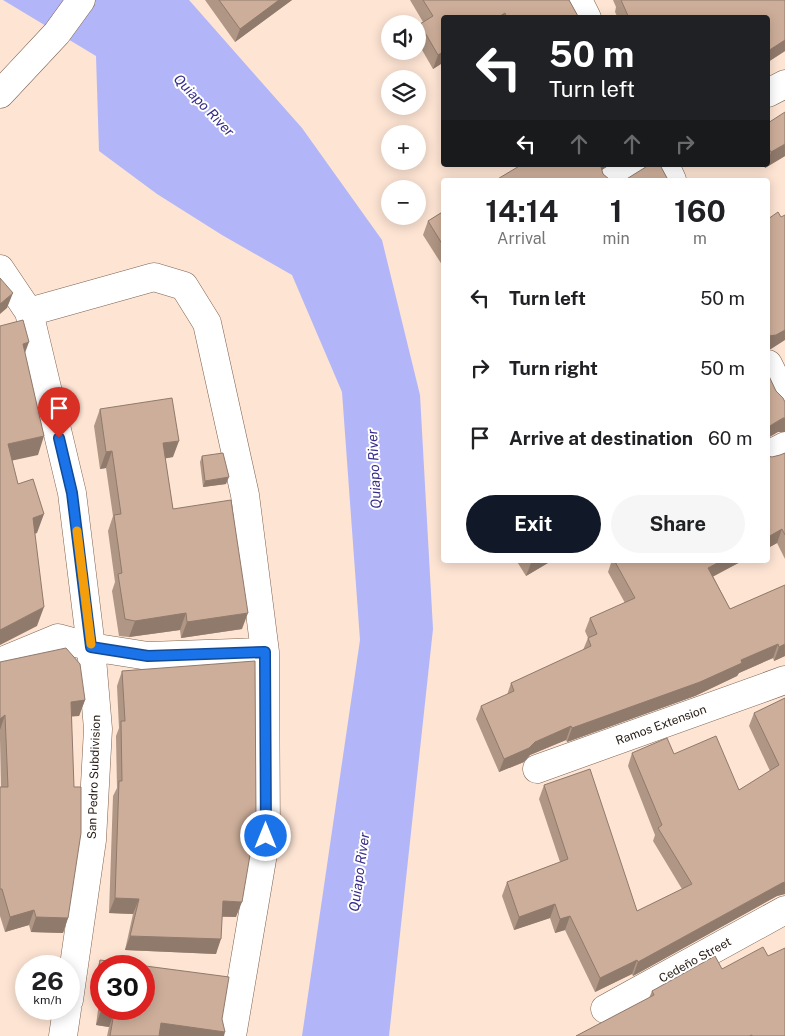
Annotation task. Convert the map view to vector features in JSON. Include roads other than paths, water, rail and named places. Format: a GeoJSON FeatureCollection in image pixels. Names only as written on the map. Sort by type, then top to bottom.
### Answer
{"type":"FeatureCollection","features":[{"type":"Feature","properties":{"kind":"street"},"geometry":{"type":"LineString","coordinates":[[0,94],[57,33],[81,0]]}},
{"type":"Feature","properties":{"kind":"street"},"geometry":{"type":"LineString","coordinates":[[578,0],[586,15]]}},
{"type":"Feature","properties":{"kind":"street"},"geometry":{"type":"LineString","coordinates":[[770,92],[785,84]]}},
{"type":"Feature","properties":{"kind":"street"},"geometry":{"type":"LineString","coordinates":[[616,178],[635,167]]}},
{"type":"Feature","properties":{"kind":"street","name":"San Pedro Subdivision"},"geometry":{"type":"LineString","coordinates":[[0,269],[29,312],[72,493],[91,647],[98,729],[92,840],[75,955]]}},
{"type":"Feature","properties":{"kind":"street"},"geometry":{"type":"LineString","coordinates":[[29,312],[154,277],[184,286],[207,323],[245,495],[265,652],[266,836],[232,1036]]}},
{"type":"Feature","properties":{"kind":"street"},"geometry":{"type":"LineString","coordinates":[[770,368],[785,398]]}},
{"type":"Feature","properties":{"kind":"street"},"geometry":{"type":"LineString","coordinates":[[770,455],[785,446]]}},
{"type":"Feature","properties":{"kind":"street"},"geometry":{"type":"LineString","coordinates":[[0,662],[58,638],[91,647],[148,656],[265,652]]}},
{"type":"Feature","properties":{"kind":"street","name":"Ramos Extension"},"geometry":{"type":"LineString","coordinates":[[537,769],[785,680]]}},
{"type":"Feature","properties":{"kind":"street","name":"Cedeño Street"},"geometry":{"type":"LineString","coordinates":[[605,1009],[785,910]]}},
{"type":"Feature","properties":{"kind":"street"},"geometry":{"type":"LineString","coordinates":[[63,1036],[65,1020]]}},
{"type":"Feature","properties":{"kind":"water","name":"Quiapo River"},"geometry":{"type":"Polygon","coordinates":[[[3,0],[189,0],[302,128],[382,240],[420,395],[433,629],[389,1036],[302,1036],[360,640],[342,392],[292,275],[222,235],[157,194],[99,151],[96,56],[3,0]]]}}]}
